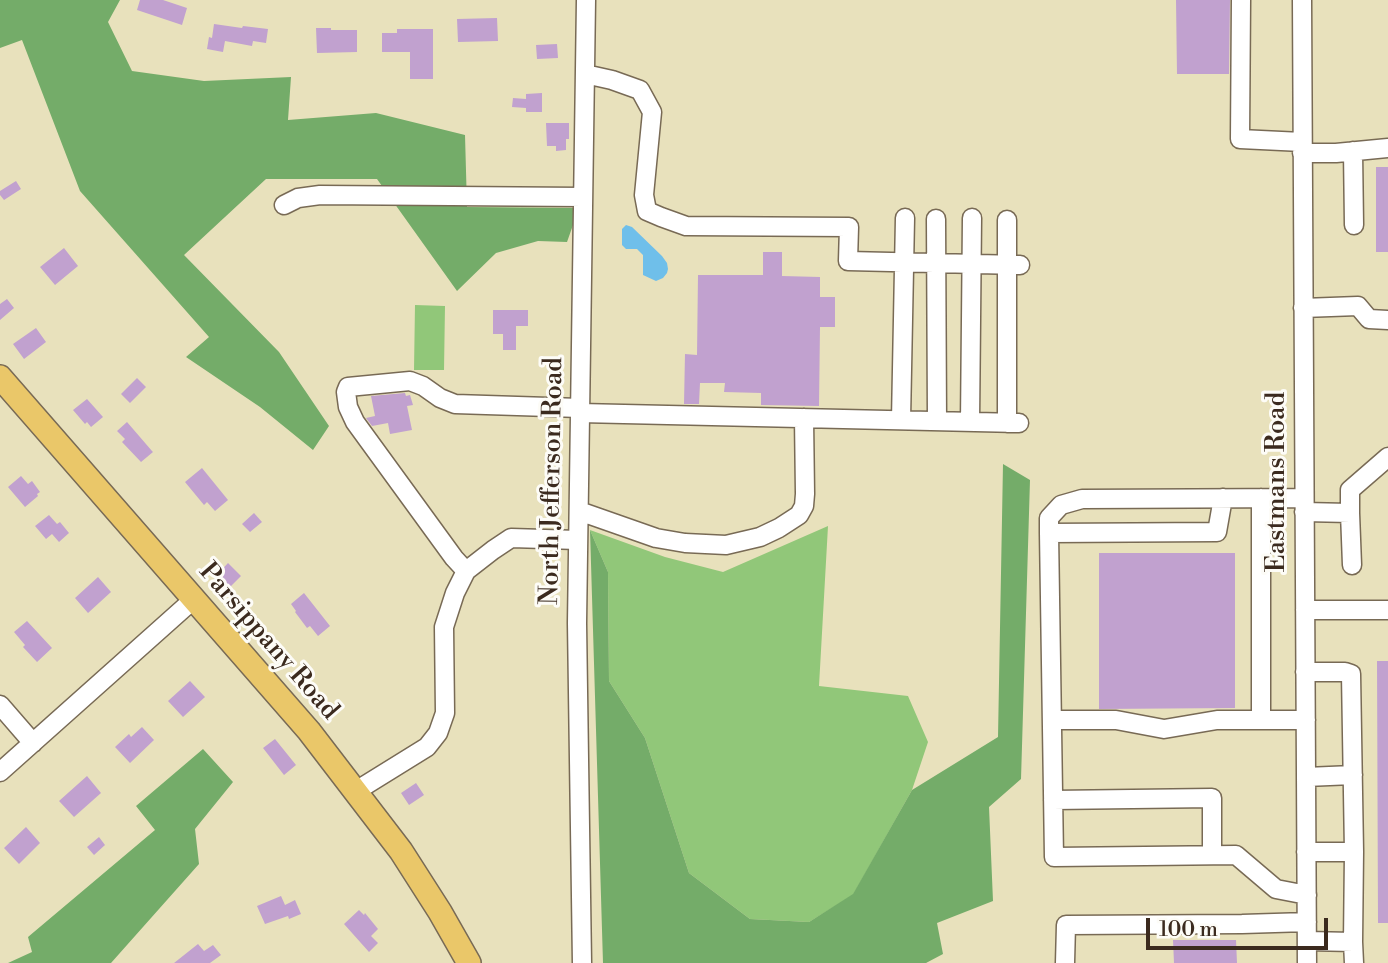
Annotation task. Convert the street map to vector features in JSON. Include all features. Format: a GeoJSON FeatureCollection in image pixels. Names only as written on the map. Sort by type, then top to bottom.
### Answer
{"type":"FeatureCollection","features":[{"type":"Feature","properties":{"kind":"main road","name":"Parsippany Road"},"geometry":{"type":"LineString","coordinates":[[1,381],[309,731],[401,851],[469,963]]}},
{"type":"Feature","properties":{"kind":"street","name":"North Jefferson Road"},"geometry":{"type":"LineString","coordinates":[[582,963],[578,540],[586,0]]}},
{"type":"Feature","properties":{"kind":"street"},"geometry":{"type":"LineString","coordinates":[[1241,0],[1240,139],[1302,148],[1353,151],[1388,148]]}},
{"type":"Feature","properties":{"kind":"street","name":"Eastmans Road"},"geometry":{"type":"LineString","coordinates":[[1301,0],[1307,963]]}},
{"type":"Feature","properties":{"kind":"street"},"geometry":{"type":"LineString","coordinates":[[585,74],[612,79],[640,90],[652,112],[644,195],[647,211],[686,226],[849,227],[848,261],[1014,264]]}},
{"type":"Feature","properties":{"kind":"street"},"geometry":{"type":"LineString","coordinates":[[1353,151],[1354,225]]}},
{"type":"Feature","properties":{"kind":"street"},"geometry":{"type":"LineString","coordinates":[[284,205],[298,198],[320,195],[583,197]]}},
{"type":"Feature","properties":{"kind":"street"},"geometry":{"type":"LineString","coordinates":[[901,420],[902,262],[905,218]]}},
{"type":"Feature","properties":{"kind":"street"},"geometry":{"type":"LineString","coordinates":[[970,422],[972,218]]}},
{"type":"Feature","properties":{"kind":"street"},"geometry":{"type":"LineString","coordinates":[[936,219],[937,421]]}},
{"type":"Feature","properties":{"kind":"street"},"geometry":{"type":"LineString","coordinates":[[466,570],[454,558],[355,422],[348,407],[348,387],[410,381],[455,404],[804,418],[1013,423],[1014,264],[1007,220]]}},
{"type":"Feature","properties":{"kind":"street"},"geometry":{"type":"LineString","coordinates":[[1303,308],[1358,306],[1369,319],[1388,320]]}},
{"type":"Feature","properties":{"kind":"street"},"geometry":{"type":"LineString","coordinates":[[579,511],[656,538],[685,543],[726,545],[760,537],[799,515],[804,506],[804,418]]}},
{"type":"Feature","properties":{"kind":"street"},"geometry":{"type":"LineString","coordinates":[[1352,565],[1350,489],[1388,457]]}},
{"type":"Feature","properties":{"kind":"street"},"geometry":{"type":"LineString","coordinates":[[1049,533],[1217,532],[1223,498]]}},
{"type":"Feature","properties":{"kind":"street"},"geometry":{"type":"LineString","coordinates":[[1261,720],[1262,498]]}},
{"type":"Feature","properties":{"kind":"street"},"geometry":{"type":"LineString","coordinates":[[1307,895],[1276,889],[1236,855],[1055,857],[1049,518],[1061,505],[1082,499],[1262,498],[1350,513]]}},
{"type":"Feature","properties":{"kind":"street"},"geometry":{"type":"LineString","coordinates":[[356,791],[418,754],[438,733],[445,713],[444,627],[466,570],[511,538],[578,540]]}},
{"type":"Feature","properties":{"kind":"street"},"geometry":{"type":"LineString","coordinates":[[0,772],[194,599]]}},
{"type":"Feature","properties":{"kind":"street"},"geometry":{"type":"LineString","coordinates":[[1305,610],[1388,610]]}},
{"type":"Feature","properties":{"kind":"street"},"geometry":{"type":"LineString","coordinates":[[1305,672],[1351,674],[1354,963]]}},
{"type":"Feature","properties":{"kind":"street"},"geometry":{"type":"LineString","coordinates":[[0,705],[33,743]]}},
{"type":"Feature","properties":{"kind":"street"},"geometry":{"type":"LineString","coordinates":[[1052,720],[1116,720],[1164,729],[1217,720],[1306,720]]}},
{"type":"Feature","properties":{"kind":"street"},"geometry":{"type":"LineString","coordinates":[[1306,777],[1353,775]]}},
{"type":"Feature","properties":{"kind":"street"},"geometry":{"type":"LineString","coordinates":[[1053,800],[1212,798],[1212,855]]}},
{"type":"Feature","properties":{"kind":"street"},"geometry":{"type":"LineString","coordinates":[[1306,852],[1354,852]]}},
{"type":"Feature","properties":{"kind":"street"},"geometry":{"type":"LineString","coordinates":[[1065,963],[1066,925],[1307,922]]}},
{"type":"Feature","properties":{"kind":"street"},"geometry":{"type":"LineString","coordinates":[[1307,941],[1353,942]]}},
{"type":"Feature","properties":{"kind":"green space"},"geometry":{"type":"Polygon","coordinates":[[[0,0],[120,0],[108,22],[132,71],[204,81],[291,77],[288,120],[376,113],[465,135],[467,207],[579,208],[567,242],[538,241],[496,253],[457,291],[377,179],[266,179],[184,255],[279,352],[329,426],[313,450],[260,407],[186,357],[209,337],[80,191],[22,40],[0,48],[0,0]]]}},
{"type":"Feature","properties":{"kind":"green space"},"geometry":{"type":"Polygon","coordinates":[[[415,305],[445,306],[444,370],[414,370],[415,305]]]}},
{"type":"Feature","properties":{"kind":"green space"},"geometry":{"type":"Polygon","coordinates":[[[1003,464],[1030,480],[1021,779],[989,807],[993,901],[937,923],[943,954],[926,963],[603,963],[590,530],[608,572],[609,681],[645,738],[689,873],[750,919],[809,922],[853,894],[912,790],[998,737],[1003,464]]]}},
{"type":"Feature","properties":{"kind":"green space"},"geometry":{"type":"Polygon","coordinates":[[[828,526],[819,686],[908,696],[928,742],[912,790],[853,895],[809,922],[750,919],[689,873],[645,738],[609,681],[608,572],[590,530],[665,557],[723,572],[828,526]]]}},
{"type":"Feature","properties":{"kind":"green space"},"geometry":{"type":"Polygon","coordinates":[[[203,749],[233,782],[195,829],[199,864],[111,963],[8,963],[32,952],[28,937],[155,830],[136,806],[203,749]]]}},
{"type":"Feature","properties":{"kind":"water"},"geometry":{"type":"Polygon","coordinates":[[[626,225],[632,227],[667,263],[667,273],[663,278],[656,281],[643,275],[643,255],[637,249],[626,249],[622,245],[622,229],[626,225]]]}},
{"type":"Feature","properties":{"kind":"building"},"geometry":{"type":"Polygon","coordinates":[[[140,0],[163,0],[187,8],[182,25],[137,10],[140,0]]]}},
{"type":"Feature","properties":{"kind":"building"},"geometry":{"type":"Polygon","coordinates":[[[1176,0],[1230,0],[1229,74],[1177,74],[1176,0]]]}},
{"type":"Feature","properties":{"kind":"building"},"geometry":{"type":"Polygon","coordinates":[[[497,18],[498,41],[458,42],[457,19],[497,18]]]}},
{"type":"Feature","properties":{"kind":"building"},"geometry":{"type":"Polygon","coordinates":[[[214,24],[268,29],[266,43],[253,41],[252,46],[225,41],[223,52],[207,49],[214,24]]]}},
{"type":"Feature","properties":{"kind":"building"},"geometry":{"type":"Polygon","coordinates":[[[316,28],[357,30],[357,52],[317,53],[316,28]]]}},
{"type":"Feature","properties":{"kind":"building"},"geometry":{"type":"Polygon","coordinates":[[[397,29],[433,29],[433,79],[410,79],[410,52],[382,52],[382,33],[397,33],[397,29]]]}},
{"type":"Feature","properties":{"kind":"building"},"geometry":{"type":"Polygon","coordinates":[[[557,44],[558,58],[537,59],[536,45],[557,44]]]}},
{"type":"Feature","properties":{"kind":"building"},"geometry":{"type":"Polygon","coordinates":[[[542,93],[542,112],[526,112],[526,108],[512,107],[513,98],[526,99],[526,94],[542,93]]]}},
{"type":"Feature","properties":{"kind":"building"},"geometry":{"type":"Polygon","coordinates":[[[546,123],[569,123],[566,150],[556,151],[556,146],[547,146],[546,123]]]}},
{"type":"Feature","properties":{"kind":"building"},"geometry":{"type":"Polygon","coordinates":[[[1376,167],[1388,167],[1388,252],[1376,252],[1376,167]]]}},
{"type":"Feature","properties":{"kind":"building"},"geometry":{"type":"Polygon","coordinates":[[[16,181],[21,189],[4,200],[0,191],[16,181]]]}},
{"type":"Feature","properties":{"kind":"building"},"geometry":{"type":"Polygon","coordinates":[[[64,248],[78,266],[55,285],[40,267],[64,248]]]}},
{"type":"Feature","properties":{"kind":"building"},"geometry":{"type":"Polygon","coordinates":[[[763,252],[782,252],[782,276],[820,277],[820,297],[835,297],[835,327],[820,327],[819,406],[761,405],[761,393],[724,392],[725,383],[700,383],[699,404],[684,404],[685,354],[697,355],[698,275],[763,275],[763,252]]]}},
{"type":"Feature","properties":{"kind":"building"},"geometry":{"type":"Polygon","coordinates":[[[7,299],[14,308],[0,320],[0,304],[7,299]]]}},
{"type":"Feature","properties":{"kind":"building"},"geometry":{"type":"Polygon","coordinates":[[[493,310],[528,310],[528,326],[516,326],[516,350],[503,350],[503,334],[493,334],[493,310]]]}},
{"type":"Feature","properties":{"kind":"building"},"geometry":{"type":"Polygon","coordinates":[[[36,328],[46,342],[24,359],[13,344],[36,328]]]}},
{"type":"Feature","properties":{"kind":"building"},"geometry":{"type":"Polygon","coordinates":[[[137,378],[146,387],[130,403],[121,394],[137,378]]]}},
{"type":"Feature","properties":{"kind":"building"},"geometry":{"type":"Polygon","coordinates":[[[405,393],[406,396],[410,395],[413,405],[407,406],[412,430],[390,434],[388,423],[372,426],[366,418],[375,416],[371,396],[405,393]]]}},
{"type":"Feature","properties":{"kind":"building"},"geometry":{"type":"Polygon","coordinates":[[[87,399],[103,417],[91,427],[73,410],[87,399]]]}},
{"type":"Feature","properties":{"kind":"building"},"geometry":{"type":"Polygon","coordinates":[[[127,422],[153,452],[141,462],[122,442],[125,439],[117,431],[127,422]]]}},
{"type":"Feature","properties":{"kind":"building"},"geometry":{"type":"Polygon","coordinates":[[[202,468],[228,500],[215,511],[207,502],[204,505],[185,482],[202,468]]]}},
{"type":"Feature","properties":{"kind":"building"},"geometry":{"type":"Polygon","coordinates":[[[21,476],[28,484],[32,481],[40,492],[25,507],[8,487],[21,476]]]}},
{"type":"Feature","properties":{"kind":"building"},"geometry":{"type":"Polygon","coordinates":[[[254,513],[262,522],[250,532],[242,524],[254,513]]]}},
{"type":"Feature","properties":{"kind":"building"},"geometry":{"type":"Polygon","coordinates":[[[49,515],[57,524],[60,522],[69,533],[59,542],[52,534],[46,539],[35,526],[49,515]]]}},
{"type":"Feature","properties":{"kind":"building"},"geometry":{"type":"Polygon","coordinates":[[[1099,553],[1235,553],[1235,708],[1099,709],[1099,553]]]}},
{"type":"Feature","properties":{"kind":"building"},"geometry":{"type":"Polygon","coordinates":[[[228,563],[241,576],[230,587],[224,582],[221,585],[214,578],[228,563]]]}},
{"type":"Feature","properties":{"kind":"building"},"geometry":{"type":"Polygon","coordinates":[[[98,577],[111,592],[88,613],[75,598],[98,577]]]}},
{"type":"Feature","properties":{"kind":"building"},"geometry":{"type":"Polygon","coordinates":[[[304,593],[330,626],[318,636],[310,626],[307,628],[291,604],[304,593]]]}},
{"type":"Feature","properties":{"kind":"building"},"geometry":{"type":"Polygon","coordinates":[[[27,621],[52,648],[37,662],[14,632],[27,621]]]}},
{"type":"Feature","properties":{"kind":"building"},"geometry":{"type":"Polygon","coordinates":[[[1377,661],[1388,661],[1388,923],[1378,923],[1377,661]]]}},
{"type":"Feature","properties":{"kind":"building"},"geometry":{"type":"Polygon","coordinates":[[[190,681],[205,697],[183,717],[168,701],[190,681]]]}},
{"type":"Feature","properties":{"kind":"building"},"geometry":{"type":"Polygon","coordinates":[[[142,727],[154,740],[130,763],[115,747],[129,734],[131,737],[142,727]]]}},
{"type":"Feature","properties":{"kind":"building"},"geometry":{"type":"Polygon","coordinates":[[[275,739],[296,765],[284,775],[263,748],[275,739]]]}},
{"type":"Feature","properties":{"kind":"building"},"geometry":{"type":"Polygon","coordinates":[[[87,776],[101,793],[74,817],[59,801],[87,776]]]}},
{"type":"Feature","properties":{"kind":"building"},"geometry":{"type":"Polygon","coordinates":[[[416,783],[424,795],[409,805],[401,793],[416,783]]]}},
{"type":"Feature","properties":{"kind":"building"},"geometry":{"type":"Polygon","coordinates":[[[26,827],[40,843],[19,864],[4,848],[26,827]]]}},
{"type":"Feature","properties":{"kind":"building"},"geometry":{"type":"Polygon","coordinates":[[[99,837],[105,845],[94,855],[87,847],[99,837]]]}},
{"type":"Feature","properties":{"kind":"building"},"geometry":{"type":"Polygon","coordinates":[[[281,896],[285,905],[295,900],[301,914],[265,924],[257,906],[281,896]]]}},
{"type":"Feature","properties":{"kind":"building"},"geometry":{"type":"Polygon","coordinates":[[[359,910],[364,915],[365,913],[378,929],[371,936],[378,943],[369,952],[344,924],[359,910]]]}},
{"type":"Feature","properties":{"kind":"building"},"geometry":{"type":"Polygon","coordinates":[[[1173,940],[1236,940],[1237,963],[1174,963],[1173,940]]]}},
{"type":"Feature","properties":{"kind":"building"},"geometry":{"type":"Polygon","coordinates":[[[198,944],[204,951],[213,945],[221,955],[210,963],[174,963],[198,944]]]}}]}
